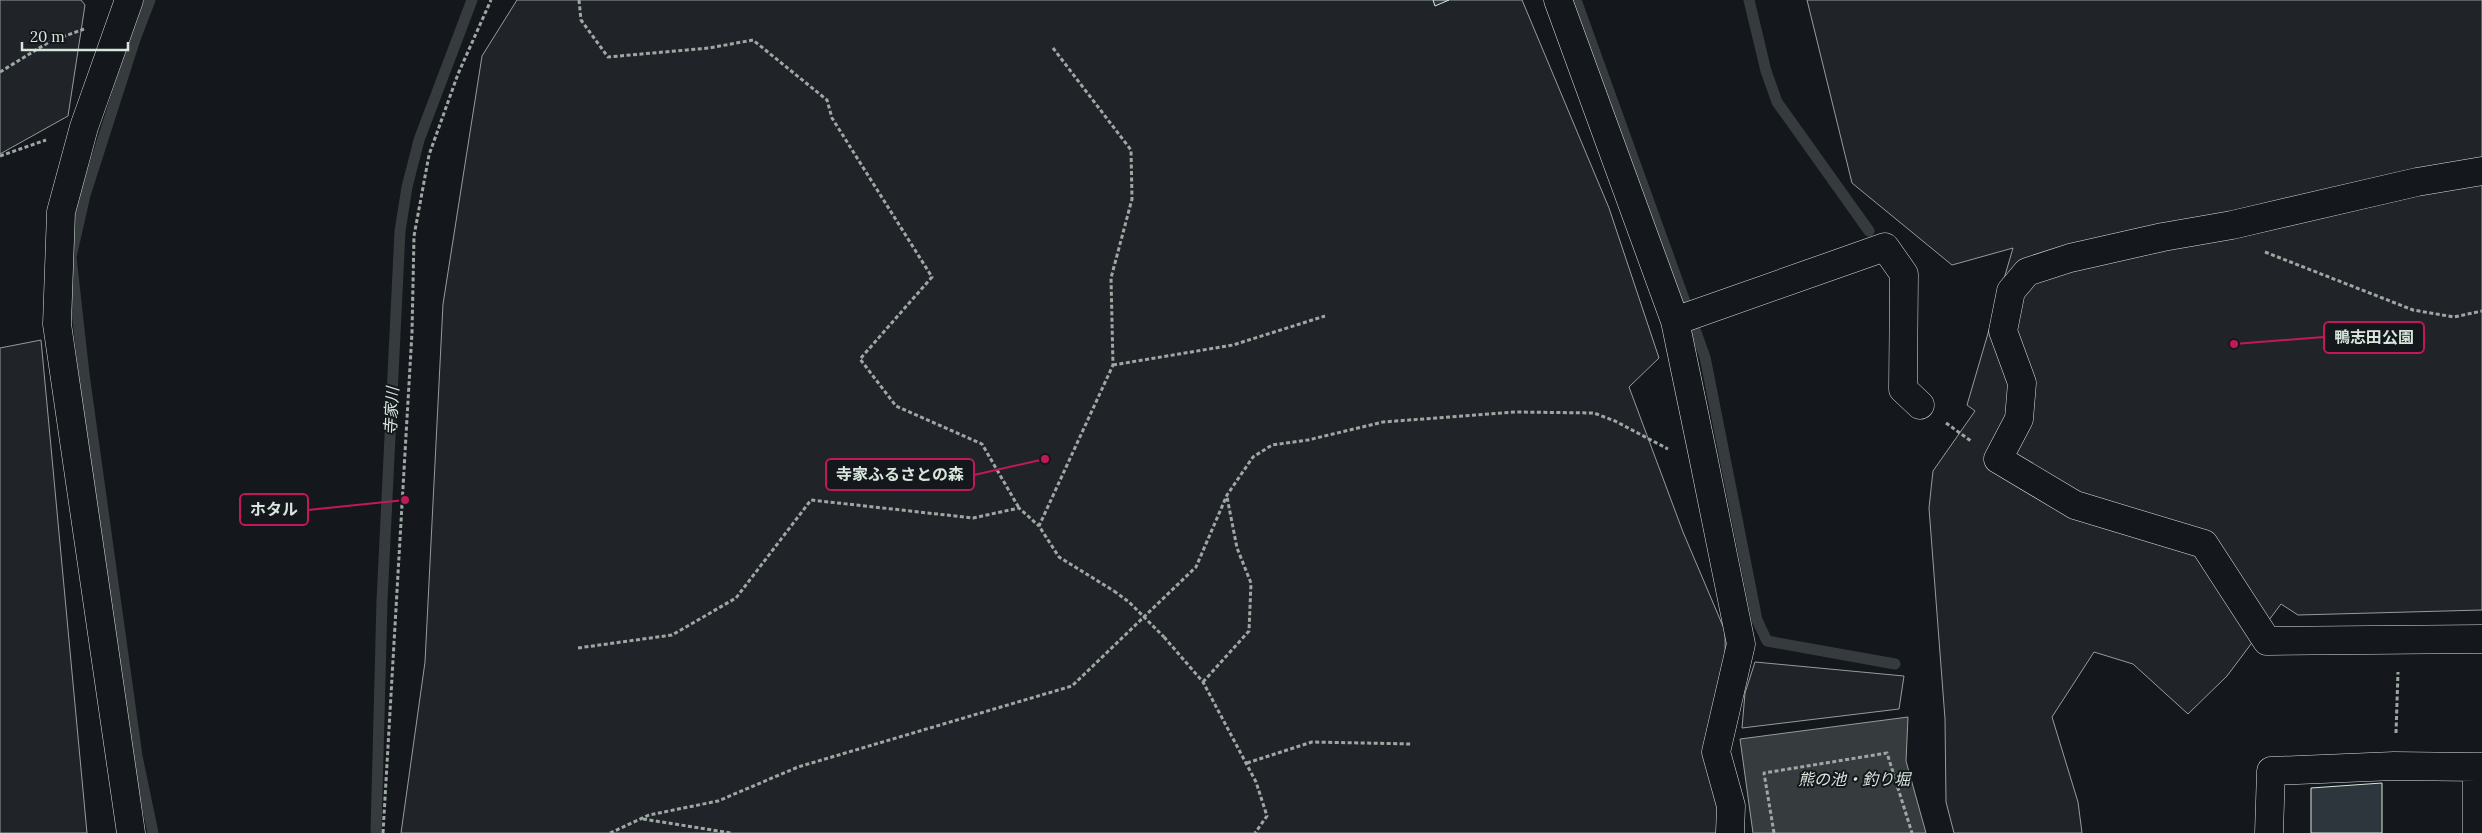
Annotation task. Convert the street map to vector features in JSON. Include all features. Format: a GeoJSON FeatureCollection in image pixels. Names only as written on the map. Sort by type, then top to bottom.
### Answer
{"type":"FeatureCollection","features":[{"type":"Feature","properties":{"kind":"street"},"geometry":{"type":"LineString","coordinates":[[1558,0],[1675,321],[1703,456],[1741,644],[1716,752],[1731,806],[1730,833]]}},
{"type":"Feature","properties":{"kind":"street"},"geometry":{"type":"LineString","coordinates":[[126,6],[84,127],[61,212],[57,324],[131,833]]}},
{"type":"Feature","properties":{"kind":"street"},"geometry":{"type":"LineString","coordinates":[[2482,172],[2417,182],[2232,225],[2163,237],[2079,256],[2028,272],[2011,291],[2003,331],[2022,383],[2019,419],[1998,459],[2075,505],[2204,544],[2267,641],[2482,639]]}},
{"type":"Feature","properties":{"kind":"street"},"geometry":{"type":"LineString","coordinates":[[1675,321],[1885,247],[1904,274],[1902,389],[1920,405]]}},
{"type":"Feature","properties":{"kind":"street"},"geometry":{"type":"LineString","coordinates":[[2269,833],[2268,799],[2271,771],[2394,766],[2479,767],[2477,833]]}},
{"type":"Feature","properties":{"kind":"path"},"geometry":{"type":"LineString","coordinates":[[383,833],[412,332],[414,236],[429,155],[458,74],[491,0]]}},
{"type":"Feature","properties":{"kind":"path"},"geometry":{"type":"LineString","coordinates":[[578,0],[581,20],[608,57],[709,48],[753,40],[827,100],[832,118],[932,277],[860,359],[896,406],[982,444],[1020,508],[1039,526],[1060,557],[1129,602],[1164,637],[1203,682],[1256,782],[1267,816],[1255,833]]}},
{"type":"Feature","properties":{"kind":"path"},"geometry":{"type":"LineString","coordinates":[[0,72],[49,42],[126,6]]}},
{"type":"Feature","properties":{"kind":"path"},"geometry":{"type":"LineString","coordinates":[[1039,526],[1113,365],[1111,278],[1132,199],[1131,150],[1052,48]]}},
{"type":"Feature","properties":{"kind":"path"},"geometry":{"type":"LineString","coordinates":[[0,156],[84,127]]}},
{"type":"Feature","properties":{"kind":"path"},"geometry":{"type":"LineString","coordinates":[[2264,251],[2413,310],[2454,317],[2482,311]]}},
{"type":"Feature","properties":{"kind":"path"},"geometry":{"type":"LineString","coordinates":[[1113,365],[1234,345],[1325,316]]}},
{"type":"Feature","properties":{"kind":"path"},"geometry":{"type":"LineString","coordinates":[[610,833],[649,815],[718,801],[798,767],[1072,686],[1196,567],[1227,495],[1253,457],[1272,445],[1308,440],[1383,422],[1515,412],[1594,413],[1615,421],[1634,433],[1668,449],[1703,456]]}},
{"type":"Feature","properties":{"kind":"path"},"geometry":{"type":"LineString","coordinates":[[1203,682],[1249,631],[1251,583],[1237,548],[1227,495]]}},
{"type":"Feature","properties":{"kind":"path"},"geometry":{"type":"LineString","coordinates":[[578,648],[672,635],[736,598],[811,500],[973,518],[1020,508]]}},
{"type":"Feature","properties":{"kind":"path"},"geometry":{"type":"LineString","coordinates":[[2394,766],[2398,692]]}},
{"type":"Feature","properties":{"kind":"path"},"geometry":{"type":"LineString","coordinates":[[1247,763],[1312,742],[1412,744]]}},
{"type":"Feature","properties":{"kind":"path"},"geometry":{"type":"LineString","coordinates":[[1774,833],[1764,773],[1887,753],[1912,833]]}},
{"type":"Feature","properties":{"kind":"path"},"geometry":{"type":"LineString","coordinates":[[610,833],[642,819],[731,833]]}},
{"type":"Feature","properties":{"kind":"shaded area"},"geometry":{"type":"Polygon","coordinates":[[[0,0],[81,0],[85,5],[68,116],[0,154],[0,0]]]}},
{"type":"Feature","properties":{"kind":"shaded area"},"geometry":{"type":"Polygon","coordinates":[[[517,0],[1522,0],[1609,208],[1659,358],[1629,387],[1683,532],[1725,631],[1726,755],[1734,833],[401,833],[425,662],[443,304],[482,56],[517,0]]]}},
{"type":"Feature","properties":{"kind":"shaded area"},"geometry":{"type":"Polygon","coordinates":[[[1807,0],[2482,0],[2482,610],[2298,615],[2281,604],[2227,676],[2188,714],[2133,664],[2094,652],[2052,717],[2078,802],[2082,833],[1954,833],[1946,802],[1945,719],[1929,508],[1933,471],[1975,411],[1967,405],[2013,248],[1952,265],[1852,183],[1807,0]]]}},
{"type":"Feature","properties":{"kind":"shaded area"},"geometry":{"type":"Polygon","coordinates":[[[41,340],[87,833],[0,833],[0,348],[41,340]]]}},
{"type":"Feature","properties":{"kind":"shaded area"},"geometry":{"type":"Polygon","coordinates":[[[1755,662],[1904,676],[1899,709],[1742,728],[1745,693],[1755,662]]]}},
{"type":"Feature","properties":{"kind":"water","name":"熊の池・釣り堀"},"geometry":{"type":"Polygon","coordinates":[[[1908,717],[1906,761],[1926,833],[1753,833],[1740,739],[1908,717]]]}},
{"type":"Feature","properties":{"kind":"building"},"geometry":{"type":"Polygon","coordinates":[[[1433,0],[1449,0],[1435,6],[1433,0]]]}},
{"type":"Feature","properties":{"kind":"building"},"geometry":{"type":"Polygon","coordinates":[[[2382,783],[2382,833],[2311,833],[2311,788],[2382,783]]]}},
{"type":"Feature","properties":{"kind":"waterway"},"geometry":{"type":"LineString","coordinates":[[150,0],[135,39],[85,195],[71,257],[84,374],[137,756],[153,833]]}},
{"type":"Feature","properties":{"kind":"waterway","name":"寺家川"},"geometry":{"type":"LineString","coordinates":[[376,833],[382,601],[400,231],[407,187],[419,140],[472,0]]}},
{"type":"Feature","properties":{"kind":"waterway"},"geometry":{"type":"LineString","coordinates":[[1576,0],[1705,357],[1757,620],[1767,641],[1895,664]]}},
{"type":"Feature","properties":{"kind":"waterway"},"geometry":{"type":"LineString","coordinates":[[1749,0],[1766,71],[1777,102],[1869,231]]}},
{"type":"Feature","properties":{"kind":"place","name":"鴨志田公園"},"geometry":{"type":"Point","coordinates":[2234,344]}},
{"type":"Feature","properties":{"kind":"place","name":"寺家ふるさとの森"},"geometry":{"type":"Point","coordinates":[1045,459]}},
{"type":"Feature","properties":{"kind":"place","name":"ホタル"},"geometry":{"type":"Point","coordinates":[405,500]}}]}
